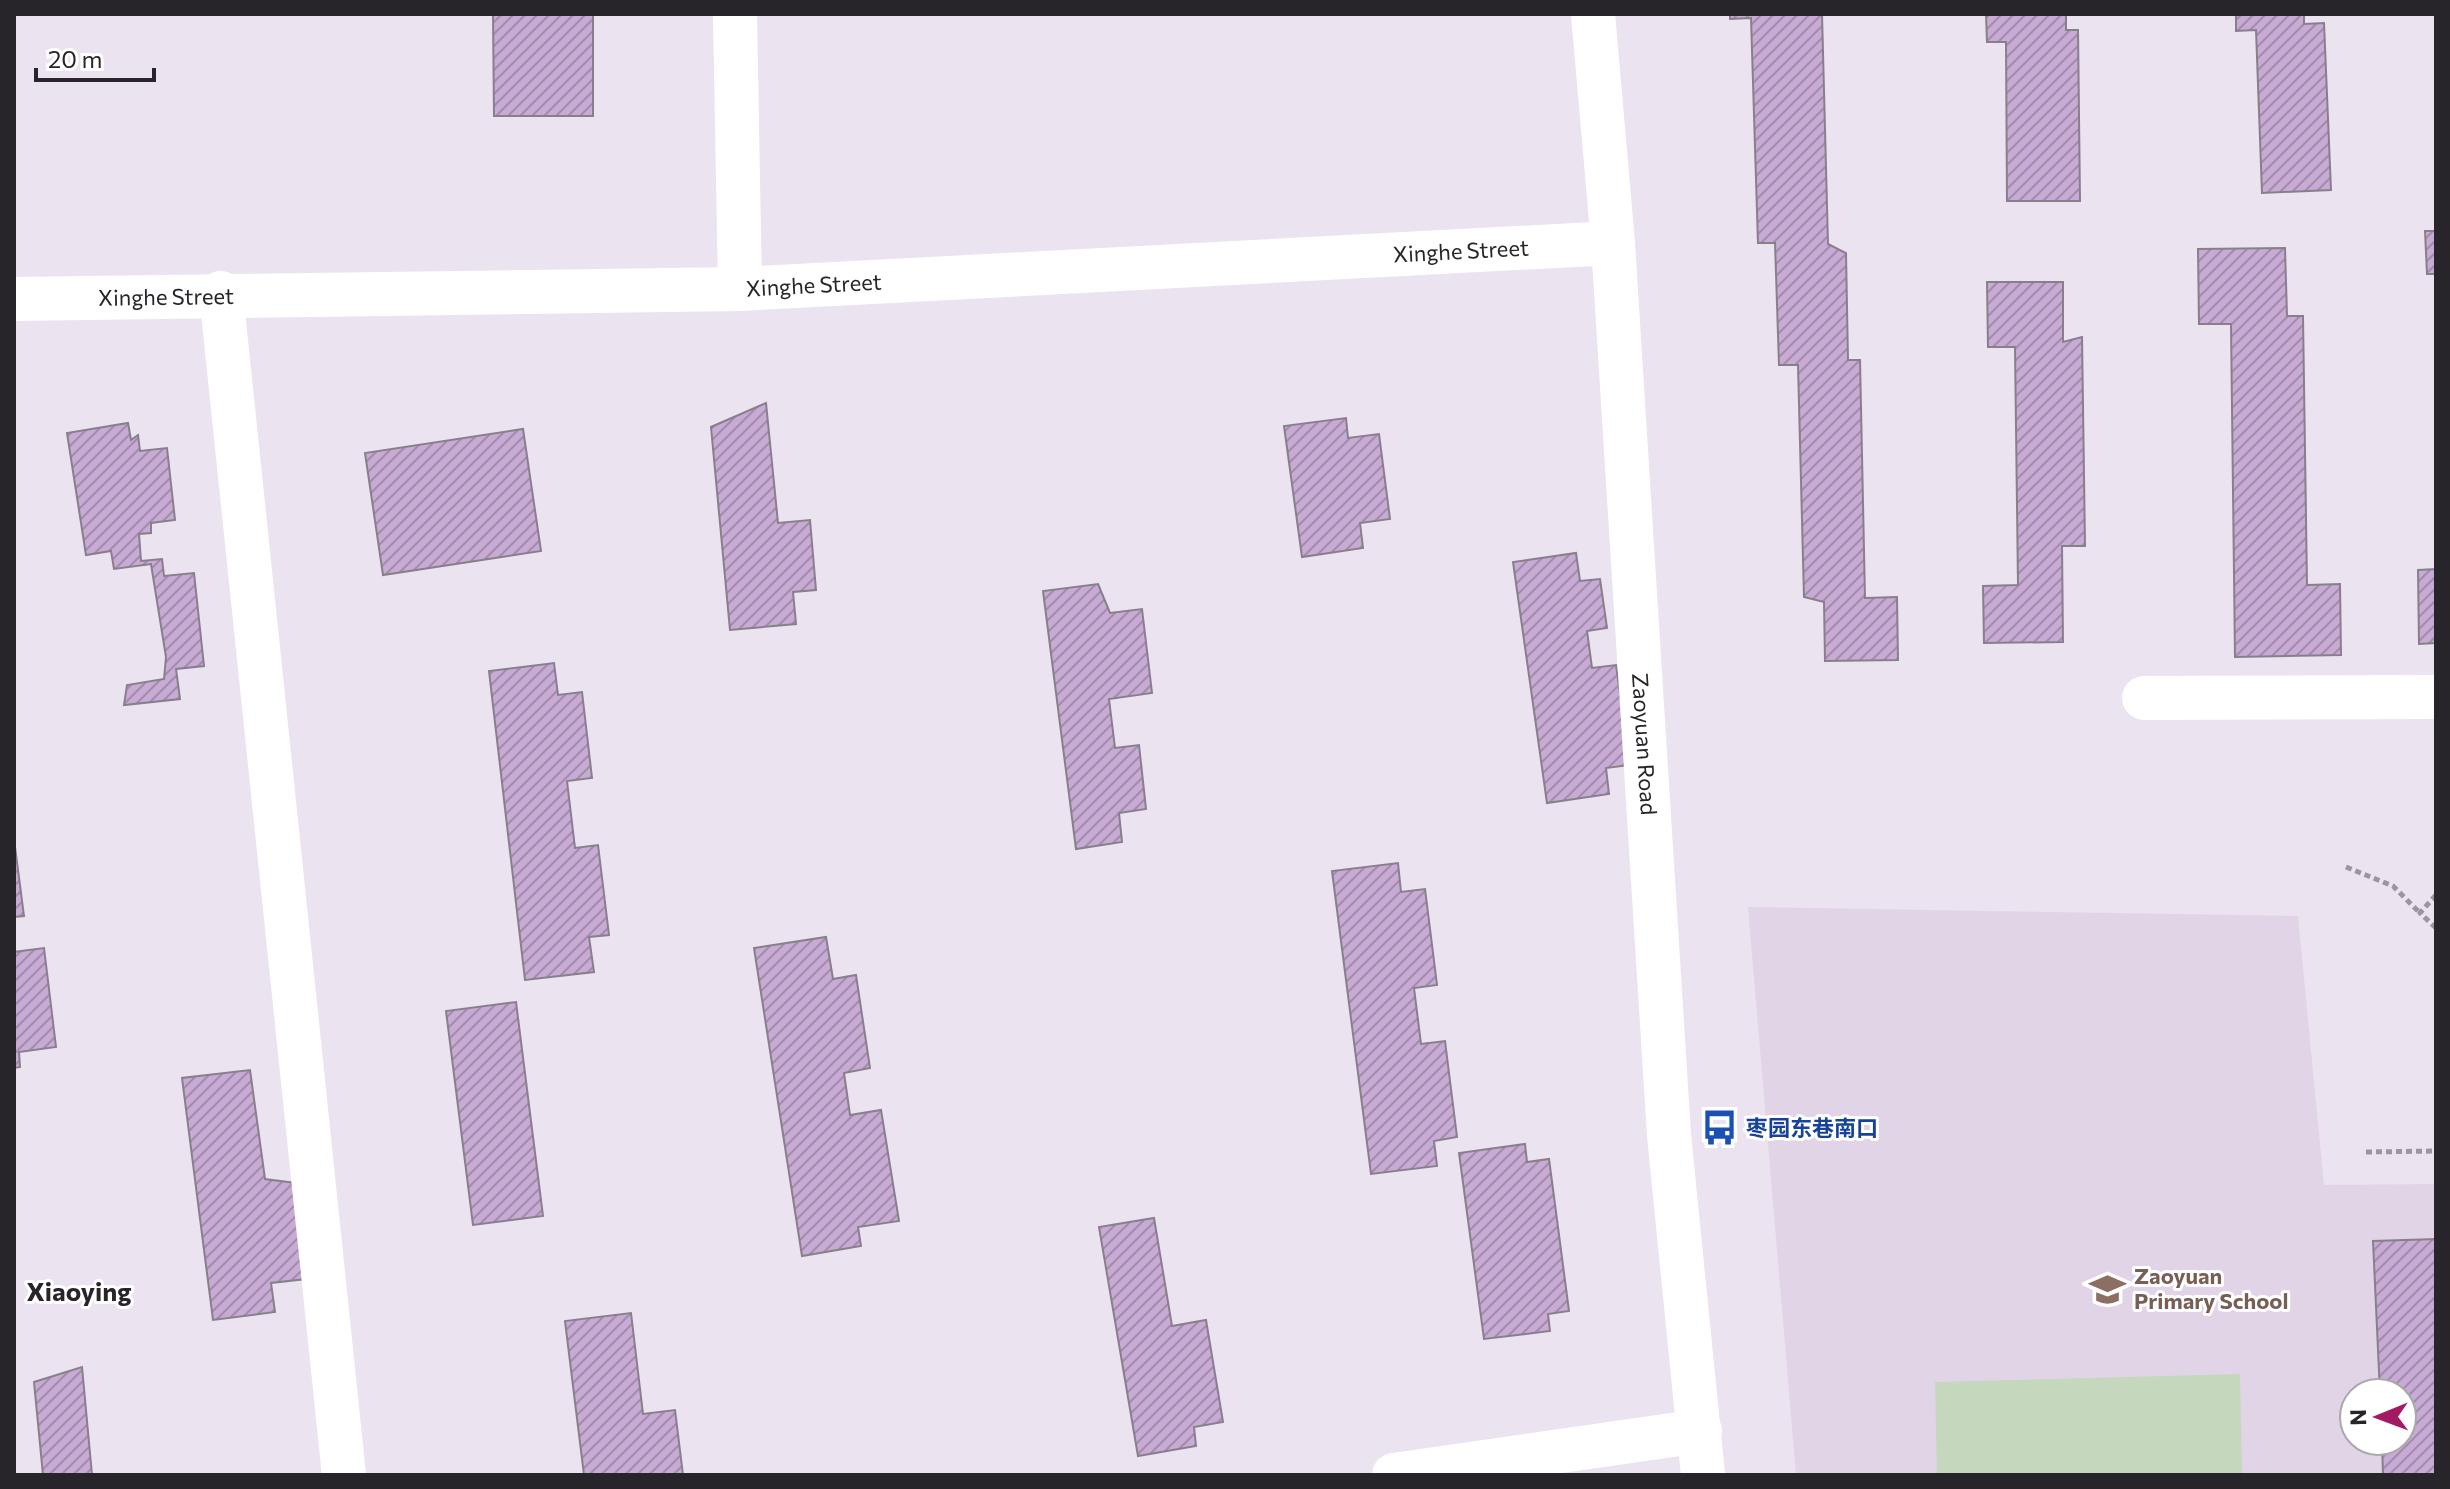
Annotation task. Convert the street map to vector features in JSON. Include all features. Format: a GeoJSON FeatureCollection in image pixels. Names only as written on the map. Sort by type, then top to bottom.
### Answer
{"type":"FeatureCollection","features":[{"type":"Feature","properties":{"kind":"street"},"geometry":{"type":"LineString","coordinates":[[735,14],[740,289]]}},
{"type":"Feature","properties":{"kind":"street","name":"Zaoyuan Road"},"geometry":{"type":"LineString","coordinates":[[1593,14],[1613,243],[1669,1135],[1703,1475]]}},
{"type":"Feature","properties":{"kind":"street","name":"Xinghe Street"},"geometry":{"type":"LineString","coordinates":[[14,299],[221,293],[740,289],[1613,243]]}},
{"type":"Feature","properties":{"kind":"street"},"geometry":{"type":"LineString","coordinates":[[221,293],[344,1475]]}},
{"type":"Feature","properties":{"kind":"street"},"geometry":{"type":"LineString","coordinates":[[2144,698],[2436,697]]}},
{"type":"Feature","properties":{"kind":"street"},"geometry":{"type":"LineString","coordinates":[[1394,1475],[1700,1431]]}},
{"type":"Feature","properties":{"kind":"path"},"geometry":{"type":"LineString","coordinates":[[2346,867],[2393,886],[2436,928]]}},
{"type":"Feature","properties":{"kind":"path"},"geometry":{"type":"LineString","coordinates":[[2420,913],[2436,895]]}},
{"type":"Feature","properties":{"kind":"path"},"geometry":{"type":"LineString","coordinates":[[2366,1152],[2436,1151]]}},
{"type":"Feature","properties":{"kind":"shaded area","name":"Zaoyuan Primary School"},"geometry":{"type":"Polygon","coordinates":[[[1748,907],[2298,916],[2324,1185],[2436,1184],[2436,1475],[1796,1475],[1748,907]]]}},
{"type":"Feature","properties":{"kind":"green space"},"geometry":{"type":"Polygon","coordinates":[[[2240,1374],[2242,1475],[1937,1475],[1935,1382],[2240,1374]]]}},
{"type":"Feature","properties":{"kind":"building"},"geometry":{"type":"Polygon","coordinates":[[[493,14],[593,14],[593,116],[494,116],[493,14]]]}},
{"type":"Feature","properties":{"kind":"building"},"geometry":{"type":"Polygon","coordinates":[[[1730,14],[1822,14],[1828,244],[1846,253],[1848,360],[1860,360],[1865,598],[1897,597],[1898,660],[1825,661],[1824,602],[1804,597],[1798,365],[1779,365],[1775,243],[1758,243],[1751,18],[1730,19],[1730,14]]]}},
{"type":"Feature","properties":{"kind":"building"},"geometry":{"type":"Polygon","coordinates":[[[1986,14],[2066,14],[2066,30],[2078,30],[2080,201],[2007,201],[2006,42],[1987,42],[1986,14]]]}},
{"type":"Feature","properties":{"kind":"building"},"geometry":{"type":"Polygon","coordinates":[[[2236,14],[2304,14],[2304,24],[2324,23],[2331,190],[2262,193],[2256,30],[2236,31],[2236,14]]]}},
{"type":"Feature","properties":{"kind":"building"},"geometry":{"type":"Polygon","coordinates":[[[2425,231],[2436,231],[2436,274],[2427,274],[2425,231]]]}},
{"type":"Feature","properties":{"kind":"building"},"geometry":{"type":"Polygon","coordinates":[[[2285,248],[2287,316],[2303,316],[2307,585],[2340,584],[2341,655],[2235,657],[2231,324],[2199,324],[2198,249],[2285,248]]]}},
{"type":"Feature","properties":{"kind":"building"},"geometry":{"type":"Polygon","coordinates":[[[1987,282],[2063,282],[2063,342],[2082,337],[2085,546],[2062,546],[2063,642],[1984,643],[1983,586],[2018,585],[2015,347],[1988,347],[1987,282]]]}},
{"type":"Feature","properties":{"kind":"building"},"geometry":{"type":"Polygon","coordinates":[[[766,403],[778,523],[810,520],[816,590],[793,592],[796,624],[730,630],[711,427],[766,403]]]}},
{"type":"Feature","properties":{"kind":"building"},"geometry":{"type":"Polygon","coordinates":[[[1346,418],[1348,438],[1379,434],[1390,519],[1360,523],[1363,548],[1302,557],[1284,426],[1346,418]]]}},
{"type":"Feature","properties":{"kind":"building"},"geometry":{"type":"Polygon","coordinates":[[[128,423],[131,440],[138,435],[140,451],[167,448],[175,520],[151,523],[151,533],[139,534],[141,561],[162,559],[164,576],[194,573],[204,666],[176,669],[180,699],[124,705],[127,685],[164,679],[166,657],[151,564],[114,569],[111,551],[86,555],[67,433],[128,423]]]}},
{"type":"Feature","properties":{"kind":"building"},"geometry":{"type":"Polygon","coordinates":[[[523,429],[541,551],[383,575],[365,453],[523,429]]]}},
{"type":"Feature","properties":{"kind":"building"},"geometry":{"type":"Polygon","coordinates":[[[1576,553],[1580,581],[1600,579],[1607,628],[1587,631],[1592,668],[1616,665],[1630,765],[1606,768],[1609,794],[1547,803],[1513,562],[1576,553]]]}},
{"type":"Feature","properties":{"kind":"building"},"geometry":{"type":"Polygon","coordinates":[[[2436,569],[2436,643],[2419,644],[2418,570],[2436,569]]]}},
{"type":"Feature","properties":{"kind":"building"},"geometry":{"type":"Polygon","coordinates":[[[1098,584],[1110,613],[1142,609],[1152,693],[1109,699],[1115,748],[1139,745],[1146,809],[1119,813],[1122,842],[1076,849],[1043,591],[1098,584]]]}},
{"type":"Feature","properties":{"kind":"building"},"geometry":{"type":"Polygon","coordinates":[[[554,663],[558,695],[582,692],[592,778],[567,781],[575,848],[598,845],[609,935],[589,937],[594,972],[525,980],[489,671],[554,663]]]}},
{"type":"Feature","properties":{"kind":"building"},"geometry":{"type":"Polygon","coordinates":[[[14,839],[24,916],[14,917],[14,839]]]}},
{"type":"Feature","properties":{"kind":"building"},"geometry":{"type":"Polygon","coordinates":[[[1398,863],[1401,892],[1425,889],[1437,985],[1414,988],[1421,1044],[1445,1041],[1457,1137],[1434,1141],[1437,1166],[1371,1174],[1332,871],[1398,863]]]}},
{"type":"Feature","properties":{"kind":"building"},"geometry":{"type":"Polygon","coordinates":[[[826,937],[833,979],[856,975],[870,1068],[844,1073],[850,1115],[881,1110],[899,1221],[858,1227],[861,1246],[802,1256],[754,948],[826,937]]]}},
{"type":"Feature","properties":{"kind":"building"},"geometry":{"type":"Polygon","coordinates":[[[44,948],[56,1047],[19,1052],[20,1067],[14,1068],[14,952],[44,948]]]}},
{"type":"Feature","properties":{"kind":"building"},"geometry":{"type":"Polygon","coordinates":[[[516,1002],[543,1216],[473,1225],[446,1011],[516,1002]]]}},
{"type":"Feature","properties":{"kind":"building"},"geometry":{"type":"Polygon","coordinates":[[[250,1070],[265,1179],[303,1184],[315,1278],[271,1283],[275,1312],[213,1320],[182,1078],[250,1070]]]}},
{"type":"Feature","properties":{"kind":"building"},"geometry":{"type":"Polygon","coordinates":[[[1525,1144],[1527,1162],[1549,1159],[1569,1311],[1548,1314],[1550,1331],[1484,1339],[1459,1153],[1525,1144]]]}},
{"type":"Feature","properties":{"kind":"building"},"geometry":{"type":"Polygon","coordinates":[[[1154,1218],[1172,1326],[1206,1320],[1223,1422],[1194,1427],[1196,1446],[1138,1456],[1099,1227],[1154,1218]]]}},
{"type":"Feature","properties":{"kind":"building"},"geometry":{"type":"Polygon","coordinates":[[[2436,1239],[2436,1475],[2383,1475],[2382,1457],[2418,1457],[2418,1377],[2379,1377],[2373,1241],[2436,1239]]]}},
{"type":"Feature","properties":{"kind":"building"},"geometry":{"type":"Polygon","coordinates":[[[631,1313],[643,1414],[675,1410],[683,1475],[584,1475],[565,1321],[631,1313]]]}},
{"type":"Feature","properties":{"kind":"building"},"geometry":{"type":"Polygon","coordinates":[[[82,1367],[92,1475],[43,1475],[34,1382],[82,1367]]]}},
{"type":"Feature","properties":{"kind":"place","name":"枣园东巷南口"},"geometry":{"type":"Point","coordinates":[1720,1128]}},
{"type":"Feature","properties":{"kind":"place","name":"Zaoyuan Primary School"},"geometry":{"type":"Point","coordinates":[2108,1289]}},
{"type":"Feature","properties":{"kind":"district","name":"Xiaoying"},"geometry":{"type":"Point","coordinates":[79,1292]}}]}
